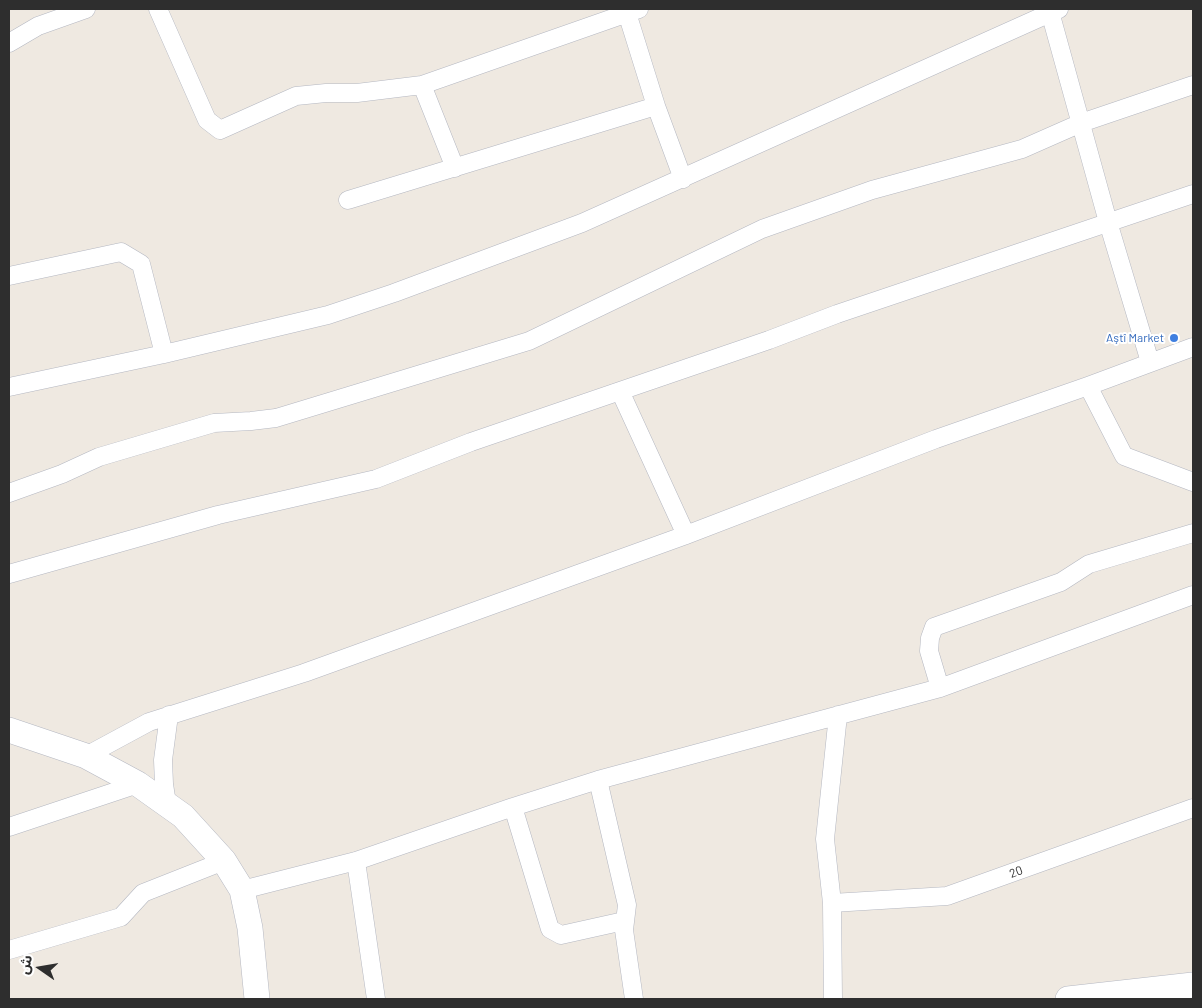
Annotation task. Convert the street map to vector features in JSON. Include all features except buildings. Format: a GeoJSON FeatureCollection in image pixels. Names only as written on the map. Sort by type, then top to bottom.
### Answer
{"type":"FeatureCollection","features":[{"type":"Feature","properties":{"kind":"street"},"geometry":{"type":"LineString","coordinates":[[9,43],[38,26],[86,9]]}},
{"type":"Feature","properties":{"kind":"street"},"geometry":{"type":"LineString","coordinates":[[158,9],[207,120],[220,130],[296,96],[326,93],[357,93],[422,85],[545,40],[633,11],[656,106],[683,179]]}},
{"type":"Feature","properties":{"kind":"street"},"geometry":{"type":"LineString","coordinates":[[9,387],[164,354],[328,315],[394,293],[573,226],[683,179],[1055,10],[1081,123],[1108,222],[1150,362]]}},
{"type":"Feature","properties":{"kind":"street"},"geometry":{"type":"LineString","coordinates":[[422,85],[455,168]]}},
{"type":"Feature","properties":{"kind":"street"},"geometry":{"type":"LineString","coordinates":[[9,493],[62,474],[100,457],[214,423],[251,422],[276,418],[530,341],[762,229],[872,190],[1022,148],[1081,123],[1193,85]]}},
{"type":"Feature","properties":{"kind":"street"},"geometry":{"type":"LineString","coordinates":[[348,200],[656,106]]}},
{"type":"Feature","properties":{"kind":"street"},"geometry":{"type":"LineString","coordinates":[[9,574],[218,515],[376,479],[472,442],[769,340],[837,314],[1193,194]]}},
{"type":"Feature","properties":{"kind":"street"},"geometry":{"type":"LineString","coordinates":[[9,276],[121,252],[141,264],[164,354]]}},
{"type":"Feature","properties":{"kind":"street"},"geometry":{"type":"LineString","coordinates":[[86,756],[149,722],[304,673],[686,535],[936,439],[1193,347]]}},
{"type":"Feature","properties":{"kind":"street"},"geometry":{"type":"LineString","coordinates":[[1088,386],[1124,456],[1193,482]]}},
{"type":"Feature","properties":{"kind":"street"},"geometry":{"type":"LineString","coordinates":[[620,391],[686,535]]}},
{"type":"Feature","properties":{"kind":"street"},"geometry":{"type":"LineString","coordinates":[[940,688],[929,651],[930,638],[934,627],[1061,582],[1088,564],[1193,533]]}},
{"type":"Feature","properties":{"kind":"street"},"geometry":{"type":"LineString","coordinates":[[242,890],[356,861],[598,780],[940,688],[1193,595]]}},
{"type":"Feature","properties":{"kind":"street"},"geometry":{"type":"LineString","coordinates":[[167,804],[163,760],[169,715]]}},
{"type":"Feature","properties":{"kind":"street"},"geometry":{"type":"LineString","coordinates":[[833,999],[832,903],[825,839],[838,715]]}},
{"type":"Feature","properties":{"kind":"street"},"geometry":{"type":"LineString","coordinates":[[9,730],[86,756],[138,784],[183,816],[224,861],[242,890],[250,928],[257,999]]}},
{"type":"Feature","properties":{"kind":"street"},"geometry":{"type":"LineString","coordinates":[[598,780],[627,905],[624,930],[634,999]]}},
{"type":"Feature","properties":{"kind":"street"},"geometry":{"type":"LineString","coordinates":[[9,827],[138,784]]}},
{"type":"Feature","properties":{"kind":"street"},"geometry":{"type":"LineString","coordinates":[[513,807],[550,929],[561,935],[624,922]]}},
{"type":"Feature","properties":{"kind":"street","name":"20"},"geometry":{"type":"LineString","coordinates":[[832,903],[947,896],[1193,808]]}},
{"type":"Feature","properties":{"kind":"street"},"geometry":{"type":"LineString","coordinates":[[9,950],[121,917],[143,893],[224,861]]}},
{"type":"Feature","properties":{"kind":"street"},"geometry":{"type":"LineString","coordinates":[[356,861],[376,999]]}},
{"type":"Feature","properties":{"kind":"street"},"geometry":{"type":"LineString","coordinates":[[1068,999],[1193,985]]}},
{"type":"Feature","properties":{"kind":"place","name":"Aştî Market"},"geometry":{"type":"Point","coordinates":[1174,338]}}]}
